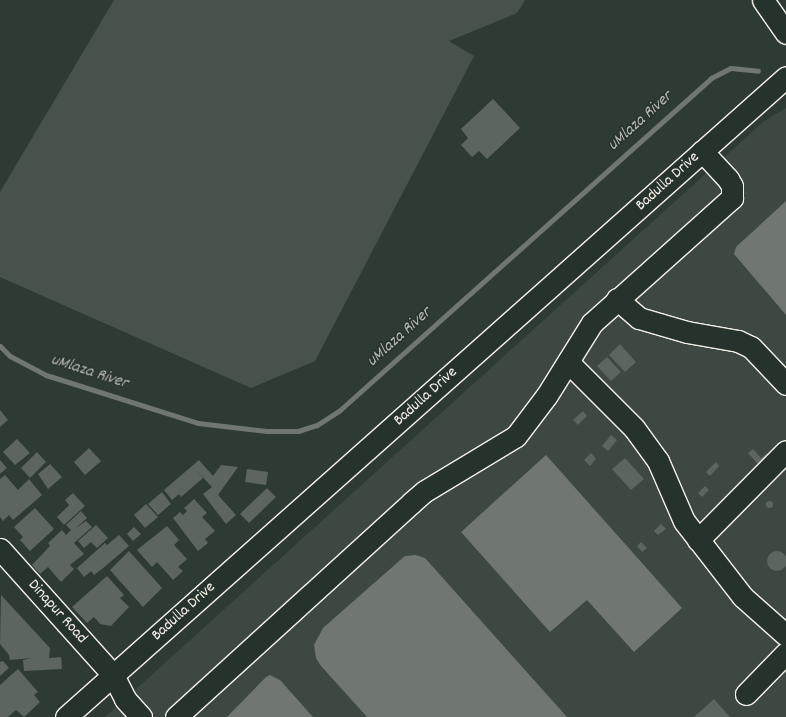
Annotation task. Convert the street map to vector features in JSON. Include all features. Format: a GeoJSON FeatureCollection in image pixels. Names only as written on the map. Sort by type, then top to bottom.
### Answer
{"type":"FeatureCollection","features":[{"type":"Feature","properties":{"kind":"street"},"geometry":{"type":"LineString","coordinates":[[763,0],[786,33]]}},
{"type":"Feature","properties":{"kind":"street","name":"Badulla Drive"},"geometry":{"type":"LineString","coordinates":[[66,717],[786,77]]}},
{"type":"Feature","properties":{"kind":"street"},"geometry":{"type":"LineString","coordinates":[[176,717],[420,495],[516,436],[547,395],[592,324],[617,299],[732,198],[732,186],[728,179],[702,151]]}},
{"type":"Feature","properties":{"kind":"street"},"geometry":{"type":"LineString","coordinates":[[617,299],[639,318],[687,332],[738,341],[751,347],[786,384]]}},
{"type":"Feature","properties":{"kind":"street"},"geometry":{"type":"LineString","coordinates":[[568,362],[634,428],[658,462],[684,521],[743,597],[786,634]]}},
{"type":"Feature","properties":{"kind":"street"},"geometry":{"type":"LineString","coordinates":[[698,540],[786,451]]}},
{"type":"Feature","properties":{"kind":"street","name":"Dinapur Road"},"geometry":{"type":"LineString","coordinates":[[0,549],[113,675],[125,699],[141,717]]}},
{"type":"Feature","properties":{"kind":"street"},"geometry":{"type":"LineString","coordinates":[[746,694],[786,653]]}},
{"type":"Feature","properties":{"kind":"shaded area"},"geometry":{"type":"Polygon","coordinates":[[[114,0],[525,0],[517,13],[449,41],[474,56],[315,361],[251,388],[0,277],[0,192],[114,0]]]}},
{"type":"Feature","properties":{"kind":"shaded area"},"geometry":{"type":"Polygon","coordinates":[[[786,108],[786,717],[105,717],[764,121],[786,108]]]}},
{"type":"Feature","properties":{"kind":"shaded area"},"geometry":{"type":"Polygon","coordinates":[[[786,201],[786,315],[734,254],[736,247],[786,201]]]}},
{"type":"Feature","properties":{"kind":"shaded area"},"geometry":{"type":"Polygon","coordinates":[[[546,455],[682,608],[634,652],[587,600],[550,632],[461,532],[546,455]]]}},
{"type":"Feature","properties":{"kind":"shaded area"},"geometry":{"type":"Polygon","coordinates":[[[416,555],[425,558],[567,717],[367,717],[321,666],[316,658],[314,645],[323,628],[405,556],[416,555]]]}},
{"type":"Feature","properties":{"kind":"shaded area"},"geometry":{"type":"Polygon","coordinates":[[[270,675],[280,680],[313,717],[227,717],[266,677],[270,675]]]}},
{"type":"Feature","properties":{"kind":"building"},"geometry":{"type":"Polygon","coordinates":[[[493,99],[520,128],[487,159],[479,151],[472,157],[461,145],[468,138],[461,129],[493,99]]]}},
{"type":"Feature","properties":{"kind":"building"},"geometry":{"type":"Polygon","coordinates":[[[620,344],[636,362],[625,372],[609,355],[620,344]]]}},
{"type":"Feature","properties":{"kind":"building"},"geometry":{"type":"Polygon","coordinates":[[[607,357],[621,372],[611,381],[597,366],[607,357]]]}},
{"type":"Feature","properties":{"kind":"building"},"geometry":{"type":"Polygon","coordinates":[[[0,410],[8,420],[0,427],[0,410]]]}},
{"type":"Feature","properties":{"kind":"building"},"geometry":{"type":"Polygon","coordinates":[[[583,411],[587,416],[578,425],[573,420],[583,411]]]}},
{"type":"Feature","properties":{"kind":"building"},"geometry":{"type":"Polygon","coordinates":[[[611,435],[617,440],[608,451],[602,446],[611,435]]]}},
{"type":"Feature","properties":{"kind":"building"},"geometry":{"type":"Polygon","coordinates":[[[17,439],[30,453],[15,465],[3,452],[17,439]]]}},
{"type":"Feature","properties":{"kind":"building"},"geometry":{"type":"Polygon","coordinates":[[[89,448],[101,461],[85,475],[74,462],[89,448]]]}},
{"type":"Feature","properties":{"kind":"building"},"geometry":{"type":"Polygon","coordinates":[[[753,449],[761,458],[767,453],[780,468],[757,469],[755,467],[758,464],[748,453],[753,449]]]}},
{"type":"Feature","properties":{"kind":"building"},"geometry":{"type":"Polygon","coordinates":[[[37,452],[46,462],[30,478],[21,468],[37,452]]]}},
{"type":"Feature","properties":{"kind":"building"},"geometry":{"type":"Polygon","coordinates":[[[591,453],[596,459],[590,466],[584,460],[591,453]]]}},
{"type":"Feature","properties":{"kind":"building"},"geometry":{"type":"Polygon","coordinates":[[[625,458],[644,479],[631,490],[612,469],[625,458]]]}},
{"type":"Feature","properties":{"kind":"building"},"geometry":{"type":"Polygon","coordinates":[[[0,460],[7,468],[0,474],[0,460]]]}},
{"type":"Feature","properties":{"kind":"building"},"geometry":{"type":"Polygon","coordinates":[[[199,460],[213,476],[221,465],[238,467],[218,495],[236,515],[226,524],[203,494],[212,487],[197,471],[203,478],[181,497],[179,494],[172,500],[164,490],[199,460]]]}},
{"type":"Feature","properties":{"kind":"building"},"geometry":{"type":"Polygon","coordinates":[[[716,462],[719,466],[710,476],[706,472],[716,462]]]}},
{"type":"Feature","properties":{"kind":"building"},"geometry":{"type":"Polygon","coordinates":[[[50,464],[62,477],[48,489],[38,474],[50,464]]]}},
{"type":"Feature","properties":{"kind":"building"},"geometry":{"type":"Polygon","coordinates":[[[247,469],[268,472],[266,485],[245,482],[247,469]]]}},
{"type":"Feature","properties":{"kind":"building"},"geometry":{"type":"Polygon","coordinates":[[[5,475],[18,490],[29,479],[42,495],[13,520],[9,515],[3,521],[0,517],[0,479],[5,475]]]}},
{"type":"Feature","properties":{"kind":"building"},"geometry":{"type":"Polygon","coordinates":[[[705,486],[709,490],[702,497],[698,493],[705,486]]]}},
{"type":"Feature","properties":{"kind":"building"},"geometry":{"type":"Polygon","coordinates":[[[267,488],[276,497],[249,523],[240,514],[267,488]]]}},
{"type":"Feature","properties":{"kind":"building"},"geometry":{"type":"Polygon","coordinates":[[[162,492],[171,504],[158,515],[148,504],[162,492]]]}},
{"type":"Feature","properties":{"kind":"building"},"geometry":{"type":"Polygon","coordinates":[[[73,493],[85,506],[64,525],[57,517],[69,505],[65,500],[73,493]]]}},
{"type":"Feature","properties":{"kind":"building"},"geometry":{"type":"Polygon","coordinates":[[[194,499],[207,513],[202,517],[215,531],[205,539],[208,543],[198,551],[173,518],[180,512],[183,515],[187,511],[184,508],[194,499]]]}},
{"type":"Feature","properties":{"kind":"building"},"geometry":{"type":"Polygon","coordinates":[[[769,500],[772,501],[772,507],[769,508],[766,507],[765,504],[766,501],[769,500]]]}},
{"type":"Feature","properties":{"kind":"building"},"geometry":{"type":"Polygon","coordinates":[[[146,504],[158,517],[145,528],[134,515],[146,504]]]}},
{"type":"Feature","properties":{"kind":"building"},"geometry":{"type":"Polygon","coordinates":[[[35,508],[54,529],[30,551],[20,540],[23,537],[14,527],[35,508]]]}},
{"type":"Feature","properties":{"kind":"building"},"geometry":{"type":"Polygon","coordinates":[[[81,511],[87,518],[76,528],[86,521],[92,527],[74,543],[84,554],[70,565],[74,569],[61,582],[48,567],[40,574],[32,565],[50,546],[48,543],[62,530],[66,535],[71,530],[66,525],[81,511]]]}},
{"type":"Feature","properties":{"kind":"building"},"geometry":{"type":"Polygon","coordinates":[[[661,524],[666,529],[658,535],[654,531],[661,524]]]}},
{"type":"Feature","properties":{"kind":"building"},"geometry":{"type":"Polygon","coordinates":[[[96,525],[108,538],[97,548],[91,542],[84,548],[78,541],[96,525]]]}},
{"type":"Feature","properties":{"kind":"building"},"geometry":{"type":"Polygon","coordinates":[[[167,526],[179,540],[174,545],[187,559],[178,567],[183,571],[173,580],[157,562],[152,567],[137,550],[167,526]]]}},
{"type":"Feature","properties":{"kind":"building"},"geometry":{"type":"Polygon","coordinates":[[[134,527],[141,534],[133,541],[127,534],[134,527]]]}},
{"type":"Feature","properties":{"kind":"building"},"geometry":{"type":"Polygon","coordinates":[[[119,535],[129,546],[94,575],[91,571],[84,577],[77,568],[105,543],[107,545],[119,535]]]}},
{"type":"Feature","properties":{"kind":"building"},"geometry":{"type":"Polygon","coordinates":[[[641,542],[647,548],[642,552],[637,546],[641,542]]]}},
{"type":"Feature","properties":{"kind":"building"},"geometry":{"type":"Polygon","coordinates":[[[129,551],[162,588],[143,607],[110,570],[129,551]]]}},
{"type":"Feature","properties":{"kind":"building"},"geometry":{"type":"Polygon","coordinates":[[[777,551],[784,554],[787,561],[784,568],[777,571],[770,568],[767,561],[770,554],[777,551]]]}},
{"type":"Feature","properties":{"kind":"building"},"geometry":{"type":"Polygon","coordinates":[[[107,576],[124,595],[120,598],[129,607],[111,626],[100,624],[94,617],[87,623],[72,607],[107,576]]]}},
{"type":"Feature","properties":{"kind":"building"},"geometry":{"type":"Polygon","coordinates":[[[1,595],[50,648],[49,658],[61,657],[62,669],[24,671],[23,660],[32,658],[10,660],[9,655],[0,644],[1,595]]]}},
{"type":"Feature","properties":{"kind":"building"},"geometry":{"type":"Polygon","coordinates":[[[3,661],[9,668],[0,676],[0,662],[3,661]]]}},
{"type":"Feature","properties":{"kind":"building"},"geometry":{"type":"Polygon","coordinates":[[[18,669],[38,692],[34,695],[40,702],[24,717],[16,710],[8,717],[0,717],[0,685],[18,669]]]}},
{"type":"Feature","properties":{"kind":"building"},"geometry":{"type":"Polygon","coordinates":[[[714,699],[730,717],[694,717],[714,699]]]}},
{"type":"Feature","properties":{"kind":"waterway","name":"uMlaza River"},"geometry":{"type":"LineString","coordinates":[[0,346],[10,356],[46,375],[198,423],[267,431],[298,431],[317,425],[340,410],[711,78],[731,68],[758,71]]}}]}
